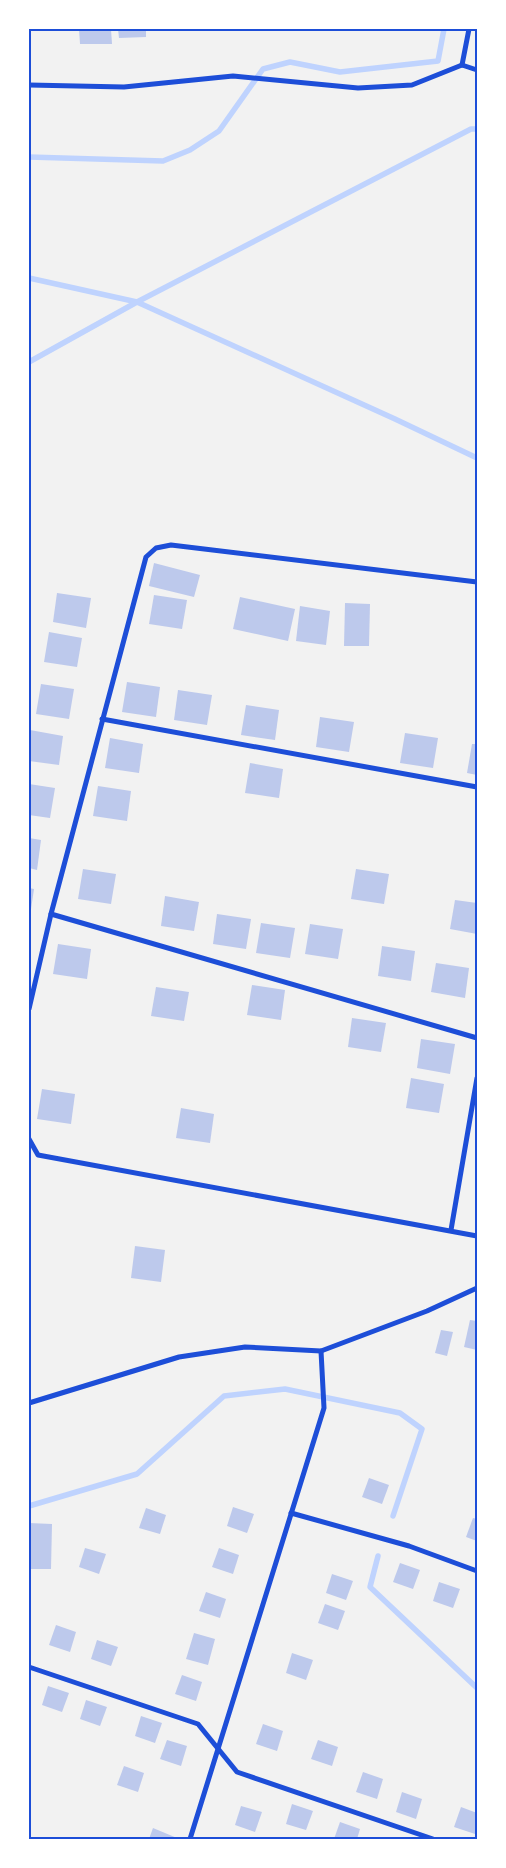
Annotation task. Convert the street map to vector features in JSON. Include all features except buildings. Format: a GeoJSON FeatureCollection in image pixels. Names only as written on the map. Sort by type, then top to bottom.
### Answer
{"type":"FeatureCollection","features":[{"type":"Feature","properties":{"kind":"street"},"geometry":{"type":"LineString","coordinates":[[462,65],[469,29]]}},
{"type":"Feature","properties":{"kind":"street"},"geometry":{"type":"LineString","coordinates":[[29,86],[124,88],[233,76],[358,88],[412,85],[462,65],[477,70]]}},
{"type":"Feature","properties":{"kind":"street"},"geometry":{"type":"LineString","coordinates":[[29,1009],[51,914],[146,557],[156,548],[171,545],[477,582]]}},
{"type":"Feature","properties":{"kind":"street"},"geometry":{"type":"LineString","coordinates":[[102,719],[477,787]]}},
{"type":"Feature","properties":{"kind":"street"},"geometry":{"type":"LineString","coordinates":[[51,914],[477,1038]]}},
{"type":"Feature","properties":{"kind":"street"},"geometry":{"type":"LineString","coordinates":[[451,1230],[477,1078]]}},
{"type":"Feature","properties":{"kind":"street"},"geometry":{"type":"LineString","coordinates":[[29,1140],[38,1155],[477,1236]]}},
{"type":"Feature","properties":{"kind":"street"},"geometry":{"type":"LineString","coordinates":[[29,1403],[179,1357],[245,1347],[321,1351],[427,1311],[477,1288]]}},
{"type":"Feature","properties":{"kind":"street"},"geometry":{"type":"LineString","coordinates":[[190,1839],[324,1408],[321,1351]]}},
{"type":"Feature","properties":{"kind":"street"},"geometry":{"type":"LineString","coordinates":[[291,1513],[409,1546],[477,1571]]}},
{"type":"Feature","properties":{"kind":"street"},"geometry":{"type":"LineString","coordinates":[[29,1667],[198,1724],[237,1772],[433,1839]]}},
{"type":"Feature","properties":{"kind":"waterway"},"geometry":{"type":"LineString","coordinates":[[29,157],[163,161],[190,150],[219,131],[263,69],[290,62],[340,72],[438,61],[444,29]]}},
{"type":"Feature","properties":{"kind":"waterway"},"geometry":{"type":"LineString","coordinates":[[29,362],[137,302],[471,129],[477,129]]}},
{"type":"Feature","properties":{"kind":"waterway"},"geometry":{"type":"LineString","coordinates":[[29,278],[137,302],[477,458]]}},
{"type":"Feature","properties":{"kind":"waterway"},"geometry":{"type":"LineString","coordinates":[[29,1506],[137,1474],[224,1396],[285,1389],[400,1413],[422,1429],[393,1516]]}},
{"type":"Feature","properties":{"kind":"waterway"},"geometry":{"type":"LineString","coordinates":[[378,1556],[370,1587],[477,1688]]}}]}
